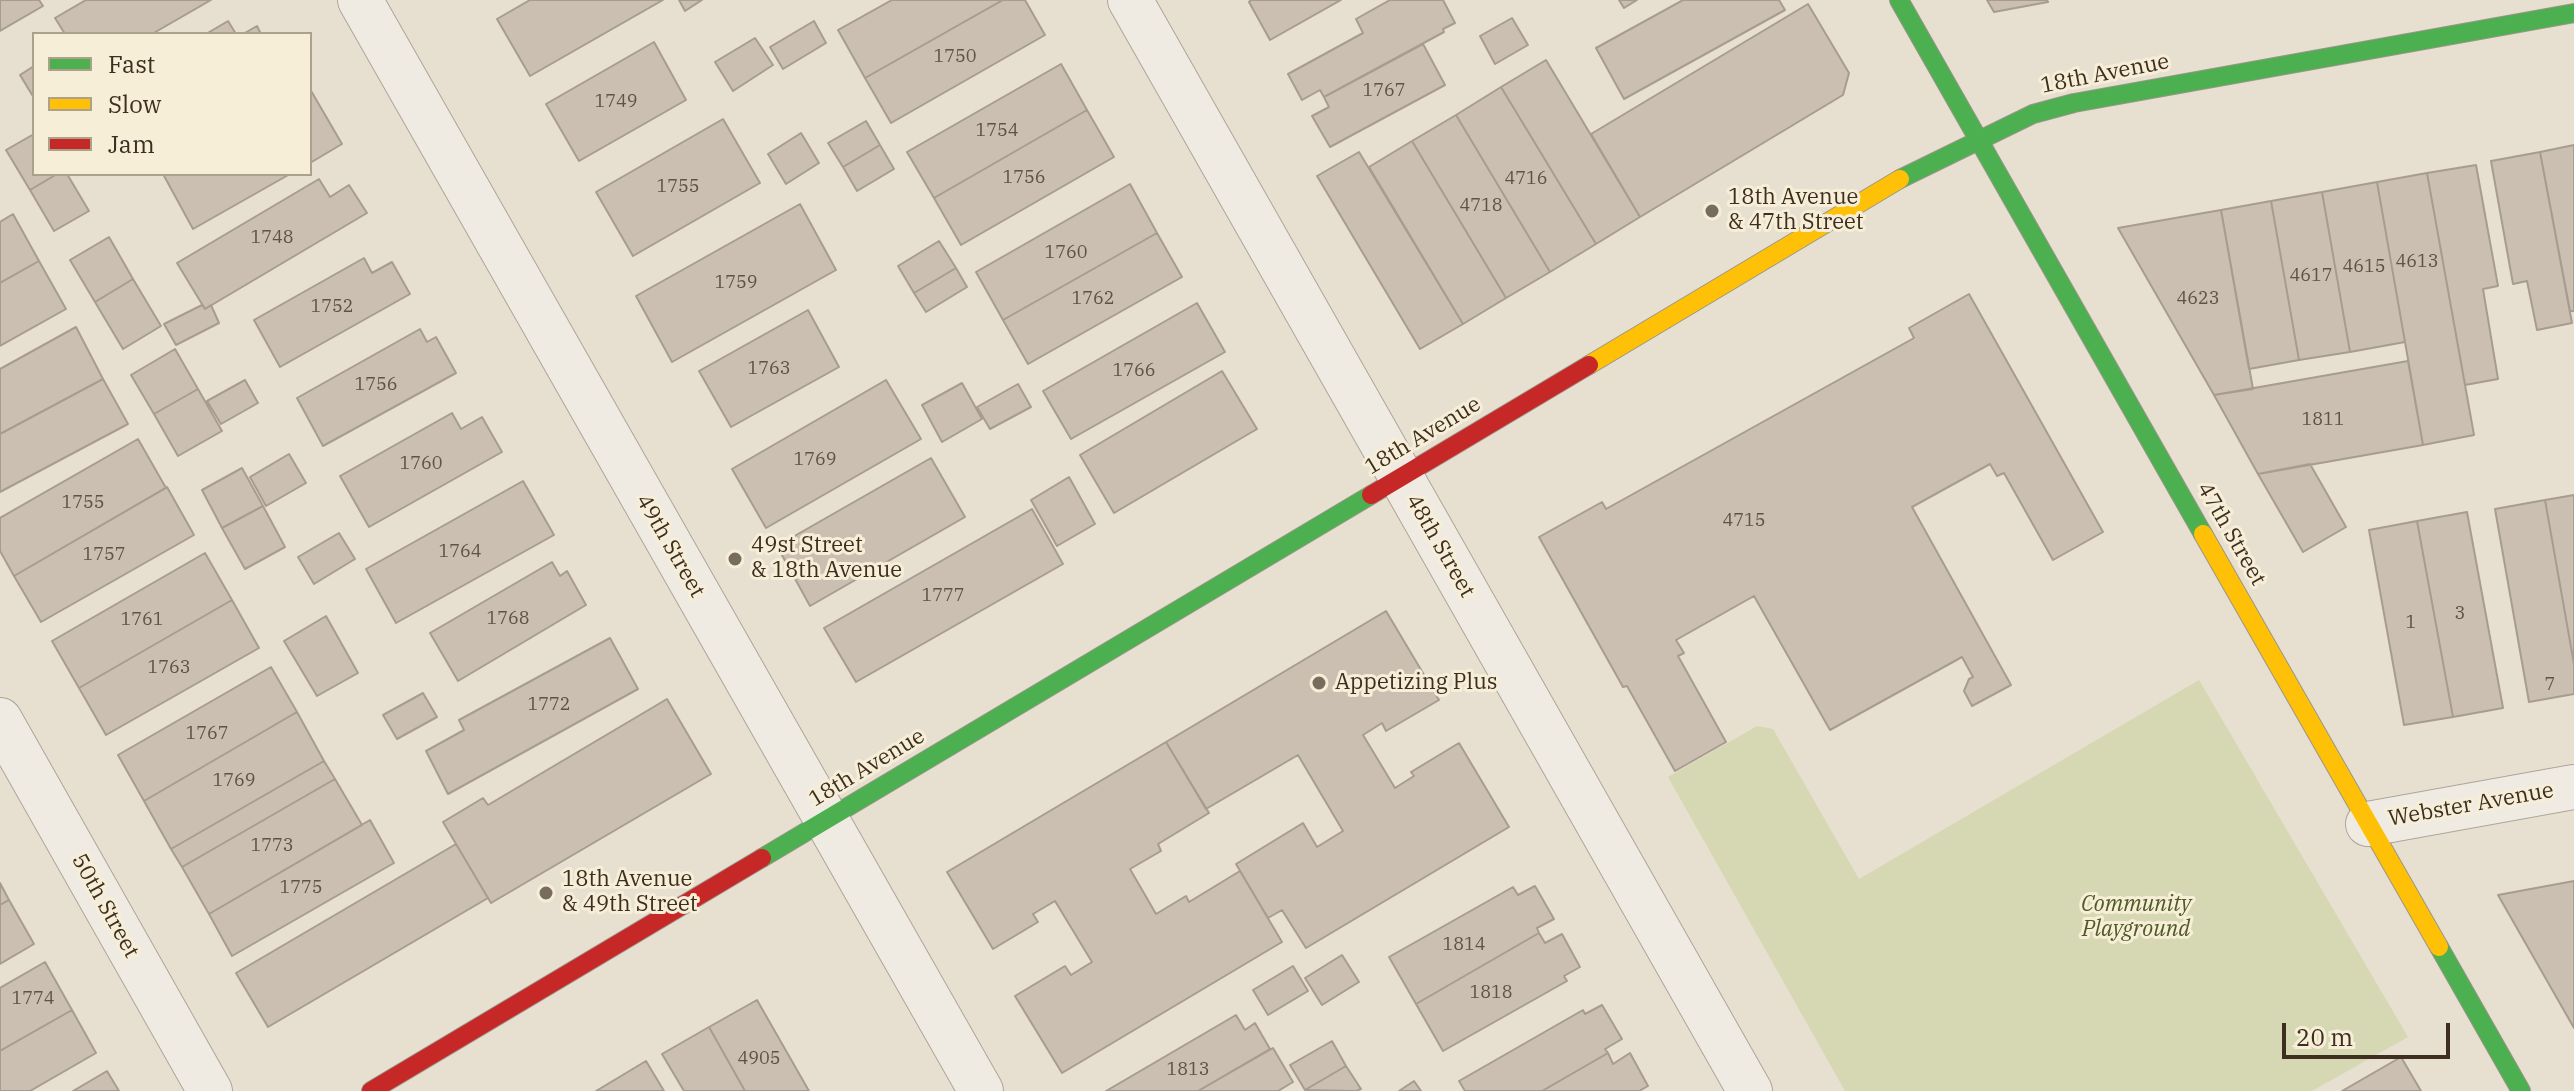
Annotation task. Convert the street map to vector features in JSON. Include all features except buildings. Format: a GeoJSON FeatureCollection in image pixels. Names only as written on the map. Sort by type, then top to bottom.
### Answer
{"type":"FeatureCollection","features":[{"type":"Feature","properties":{"kind":"street","name":"49th Street"},"geometry":{"type":"LineString","coordinates":[[360,0],[981,1091]]}},
{"type":"Feature","properties":{"kind":"street","name":"48th Street"},"geometry":{"type":"LineString","coordinates":[[1130,0],[1750,1091]]}},
{"type":"Feature","properties":{"kind":"street","name":"47th Street"},"geometry":{"type":"LineString","coordinates":[[1899,0],[2521,1091]]}},
{"type":"Feature","properties":{"kind":"street","name":"18th Avenue"},"geometry":{"type":"LineString","coordinates":[[371,1091],[1915,170],[2033,114],[2074,103],[2574,13]]}},
{"type":"Feature","properties":{"kind":"street","name":"50th Street"},"geometry":{"type":"LineString","coordinates":[[0,720],[210,1091]]}},
{"type":"Feature","properties":{"kind":"street","name":"Webster Avenue"},"geometry":{"type":"LineString","coordinates":[[2368,824],[2574,787]]}},
{"type":"Feature","properties":{"kind":"green space","name":"Community Playground"},"geometry":{"type":"Polygon","coordinates":[[[2199,680],[2408,1037],[2312,1091],[1845,1091],[1668,777],[1757,726],[1773,729],[1859,879],[2199,680]]]}},
{"type":"Feature","properties":{"kind":"traffic: fast"},"geometry":{"type":"LineString","coordinates":[[1899,0],[2203,534]]}},
{"type":"Feature","properties":{"kind":"traffic: fast"},"geometry":{"type":"LineString","coordinates":[[1900,179],[2033,114],[2074,103],[2574,13]]}},
{"type":"Feature","properties":{"kind":"traffic: fast"},"geometry":{"type":"LineString","coordinates":[[762,858],[1371,495]]}},
{"type":"Feature","properties":{"kind":"traffic: fast"},"geometry":{"type":"LineString","coordinates":[[2439,947],[2521,1091]]}},
{"type":"Feature","properties":{"kind":"traffic: slow"},"geometry":{"type":"LineString","coordinates":[[1589,365],[1900,179]]}},
{"type":"Feature","properties":{"kind":"traffic: slow"},"geometry":{"type":"LineString","coordinates":[[2203,534],[2439,947]]}},
{"type":"Feature","properties":{"kind":"traffic: jam"},"geometry":{"type":"LineString","coordinates":[[1371,495],[1589,365]]}},
{"type":"Feature","properties":{"kind":"traffic: jam"},"geometry":{"type":"LineString","coordinates":[[371,1091],[762,858]]}},
{"type":"Feature","properties":{"kind":"place","name":"18th Avenue & 47th Street"},"geometry":{"type":"Point","coordinates":[1712,211]}},
{"type":"Feature","properties":{"kind":"place","name":"49st Street & 18th Avenue"},"geometry":{"type":"Point","coordinates":[735,559]}},
{"type":"Feature","properties":{"kind":"place","name":"Appetizing Plus"},"geometry":{"type":"Point","coordinates":[1319,683]}},
{"type":"Feature","properties":{"kind":"place","name":"18th Avenue & 49th Street"},"geometry":{"type":"Point","coordinates":[546,893]}}]}
